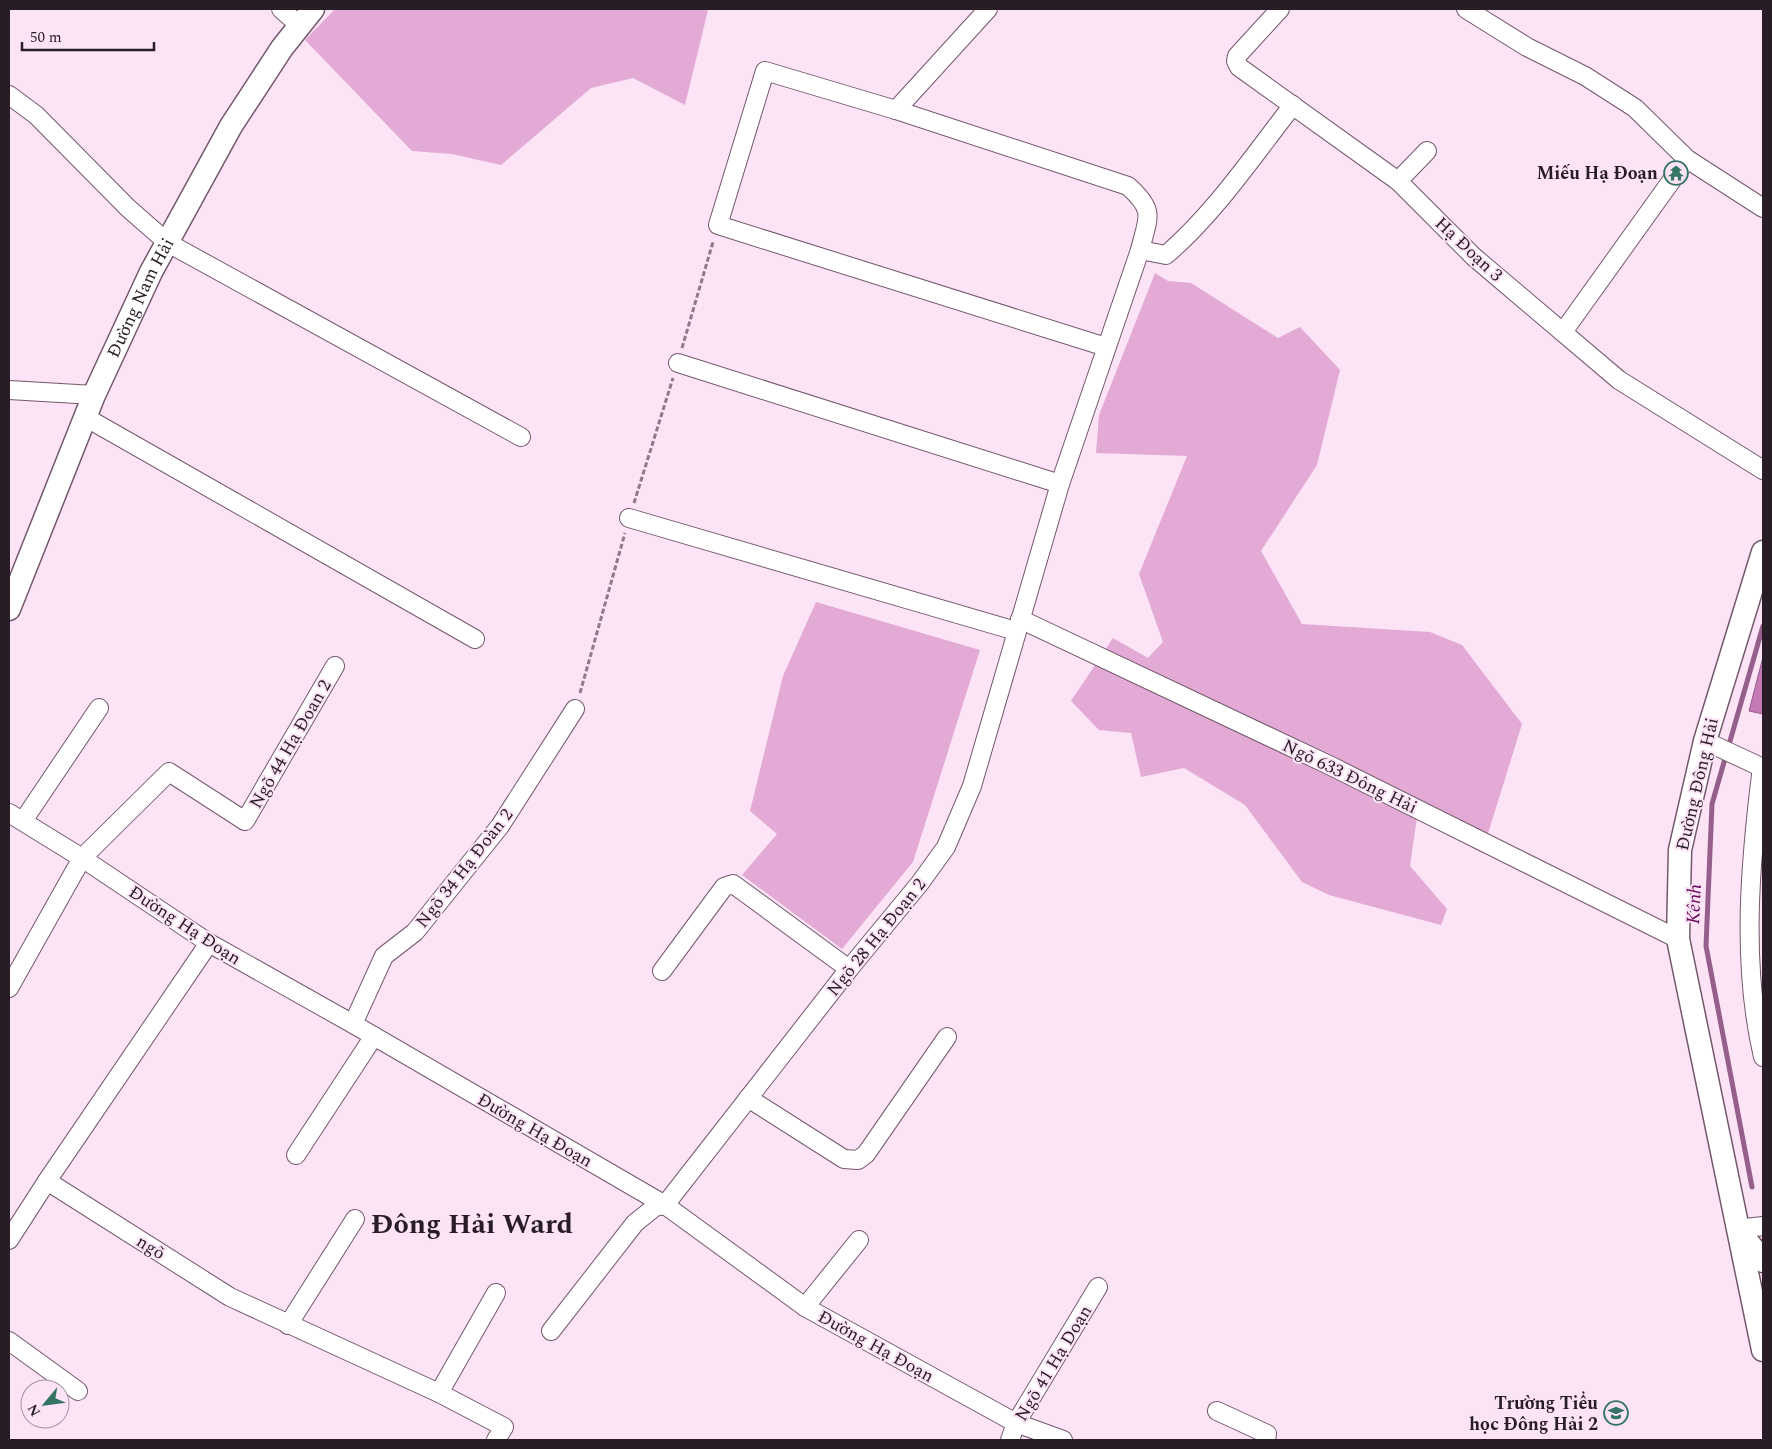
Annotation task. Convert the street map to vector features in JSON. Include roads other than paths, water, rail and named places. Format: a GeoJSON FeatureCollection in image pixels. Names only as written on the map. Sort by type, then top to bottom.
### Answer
{"type":"FeatureCollection","features":[{"type":"Feature","properties":{"kind":"main road","name":"Đường Nam Hải"},"geometry":{"type":"LineString","coordinates":[[9,609],[94,395],[151,272],[231,126],[261,77],[306,17]]}},
{"type":"Feature","properties":{"kind":"main road","name":"Đường Đông Hải"},"geometry":{"type":"LineString","coordinates":[[1763,552],[1680,850],[1678,938],[1763,1350]]}},
{"type":"Feature","properties":{"kind":"main road","name":"Đường Đông Hải"},"geometry":{"type":"LineString","coordinates":[[1737,1229],[1763,1262]]}},
{"type":"Feature","properties":{"kind":"street"},"geometry":{"type":"LineString","coordinates":[[281,9],[306,17]]}},
{"type":"Feature","properties":{"kind":"street"},"geometry":{"type":"LineString","coordinates":[[896,110],[988,9]]}},
{"type":"Feature","properties":{"kind":"street","name":"Hạ Đoạn 3"},"geometry":{"type":"LineString","coordinates":[[1280,9],[1237,56],[1236,61],[1239,66],[1398,181],[1474,257],[1619,380],[1763,470]]}},
{"type":"Feature","properties":{"kind":"street"},"geometry":{"type":"LineString","coordinates":[[1466,9],[1527,47],[1585,76],[1635,108],[1687,159],[1763,208]]}},
{"type":"Feature","properties":{"kind":"street","name":"Ngõ 28 Hạ Đoạn 2"},"geometry":{"type":"LineString","coordinates":[[665,1205],[849,969],[920,883],[946,847],[972,786],[1060,484],[1140,250],[1149,213],[1143,199],[1128,186],[896,110],[765,71],[718,225],[1106,347]]}},
{"type":"Feature","properties":{"kind":"street"},"geometry":{"type":"LineString","coordinates":[[9,95],[36,115],[128,208],[168,243],[521,436]]}},
{"type":"Feature","properties":{"kind":"street"},"geometry":{"type":"LineString","coordinates":[[1140,250],[1166,255],[1220,198],[1293,105]]}},
{"type":"Feature","properties":{"kind":"street"},"geometry":{"type":"LineString","coordinates":[[1398,181],[1428,151]]}},
{"type":"Feature","properties":{"kind":"street"},"geometry":{"type":"LineString","coordinates":[[1563,332],[1687,159]]}},
{"type":"Feature","properties":{"kind":"street"},"geometry":{"type":"LineString","coordinates":[[678,363],[1060,484]]}},
{"type":"Feature","properties":{"kind":"street"},"geometry":{"type":"LineString","coordinates":[[9,390],[94,395]]}},
{"type":"Feature","properties":{"kind":"street"},"geometry":{"type":"LineString","coordinates":[[85,417],[475,639]]}},
{"type":"Feature","properties":{"kind":"street","name":"Ngõ 633 Đông Hải"},"geometry":{"type":"LineString","coordinates":[[629,518],[1018,625],[1331,766],[1678,938]]}},
{"type":"Feature","properties":{"kind":"street","name":"Ngõ 44 Hạ Đoan 2"},"geometry":{"type":"LineString","coordinates":[[82,858],[169,772],[245,821],[335,666]]}},
{"type":"Feature","properties":{"kind":"street"},"geometry":{"type":"LineString","coordinates":[[16,817],[99,708]]}},
{"type":"Feature","properties":{"kind":"street","name":"Ngõ 34 Hạ Đoàn 2"},"geometry":{"type":"LineString","coordinates":[[353,1024],[384,956],[415,932],[500,826],[576,708]]}},
{"type":"Feature","properties":{"kind":"street"},"geometry":{"type":"LineString","coordinates":[[1710,743],[1763,768],[1754,832],[1750,916],[1754,1018],[1763,1057]]}},
{"type":"Feature","properties":{"kind":"street","name":"Đường Hạ Đoạn"},"geometry":{"type":"LineString","coordinates":[[16,817],[82,858],[209,944],[374,1036],[665,1205],[805,1307],[1016,1423],[1063,1440]]}},
{"type":"Feature","properties":{"kind":"street"},"geometry":{"type":"LineString","coordinates":[[9,988],[82,858]]}},
{"type":"Feature","properties":{"kind":"street"},"geometry":{"type":"LineString","coordinates":[[662,971],[728,884],[733,884],[849,969]]}},
{"type":"Feature","properties":{"kind":"street"},"geometry":{"type":"LineString","coordinates":[[9,1240],[47,1181],[209,944]]}},
{"type":"Feature","properties":{"kind":"street"},"geometry":{"type":"LineString","coordinates":[[296,1155],[374,1036]]}},
{"type":"Feature","properties":{"kind":"street"},"geometry":{"type":"LineString","coordinates":[[748,1098],[844,1158],[858,1160],[866,1154],[947,1037]]}},
{"type":"Feature","properties":{"kind":"street","name":"ngõ"},"geometry":{"type":"LineString","coordinates":[[47,1181],[230,1297],[439,1393],[504,1427],[496,1440]]}},
{"type":"Feature","properties":{"kind":"street"},"geometry":{"type":"LineString","coordinates":[[552,1331],[635,1223],[655,1207],[665,1205]]}},
{"type":"Feature","properties":{"kind":"street"},"geometry":{"type":"LineString","coordinates":[[288,1325],[355,1219]]}},
{"type":"Feature","properties":{"kind":"street"},"geometry":{"type":"LineString","coordinates":[[1737,1229],[1763,1226]]}},
{"type":"Feature","properties":{"kind":"street"},"geometry":{"type":"LineString","coordinates":[[805,1307],[859,1240]]}},
{"type":"Feature","properties":{"kind":"street","name":"Ngõ 41 Hạ Doạn"},"geometry":{"type":"LineString","coordinates":[[1010,1440],[1016,1423],[1098,1287]]}},
{"type":"Feature","properties":{"kind":"street"},"geometry":{"type":"LineString","coordinates":[[439,1393],[496,1293]]}},
{"type":"Feature","properties":{"kind":"street"},"geometry":{"type":"LineString","coordinates":[[9,1341],[78,1391]]}},
{"type":"Feature","properties":{"kind":"street"},"geometry":{"type":"LineString","coordinates":[[1217,1411],[1267,1434],[1266,1440]]}},
{"type":"Feature","properties":{"kind":"waterway","name":"Kênh"},"geometry":{"type":"LineString","coordinates":[[1752,1187],[1706,946],[1712,804],[1763,626]]}},
{"type":"Feature","properties":{"kind":"place","name":"Miếu Hạ Đoạn"},"geometry":{"type":"Point","coordinates":[1676,173]}},
{"type":"Feature","properties":{"kind":"place","name":"Trường Tiểu học Đông Hải 2"},"geometry":{"type":"Point","coordinates":[1616,1413]}},
{"type":"Feature","properties":{"kind":"district","name":"Đông Hải Ward"},"geometry":{"type":"Point","coordinates":[472,1223]}}]}
